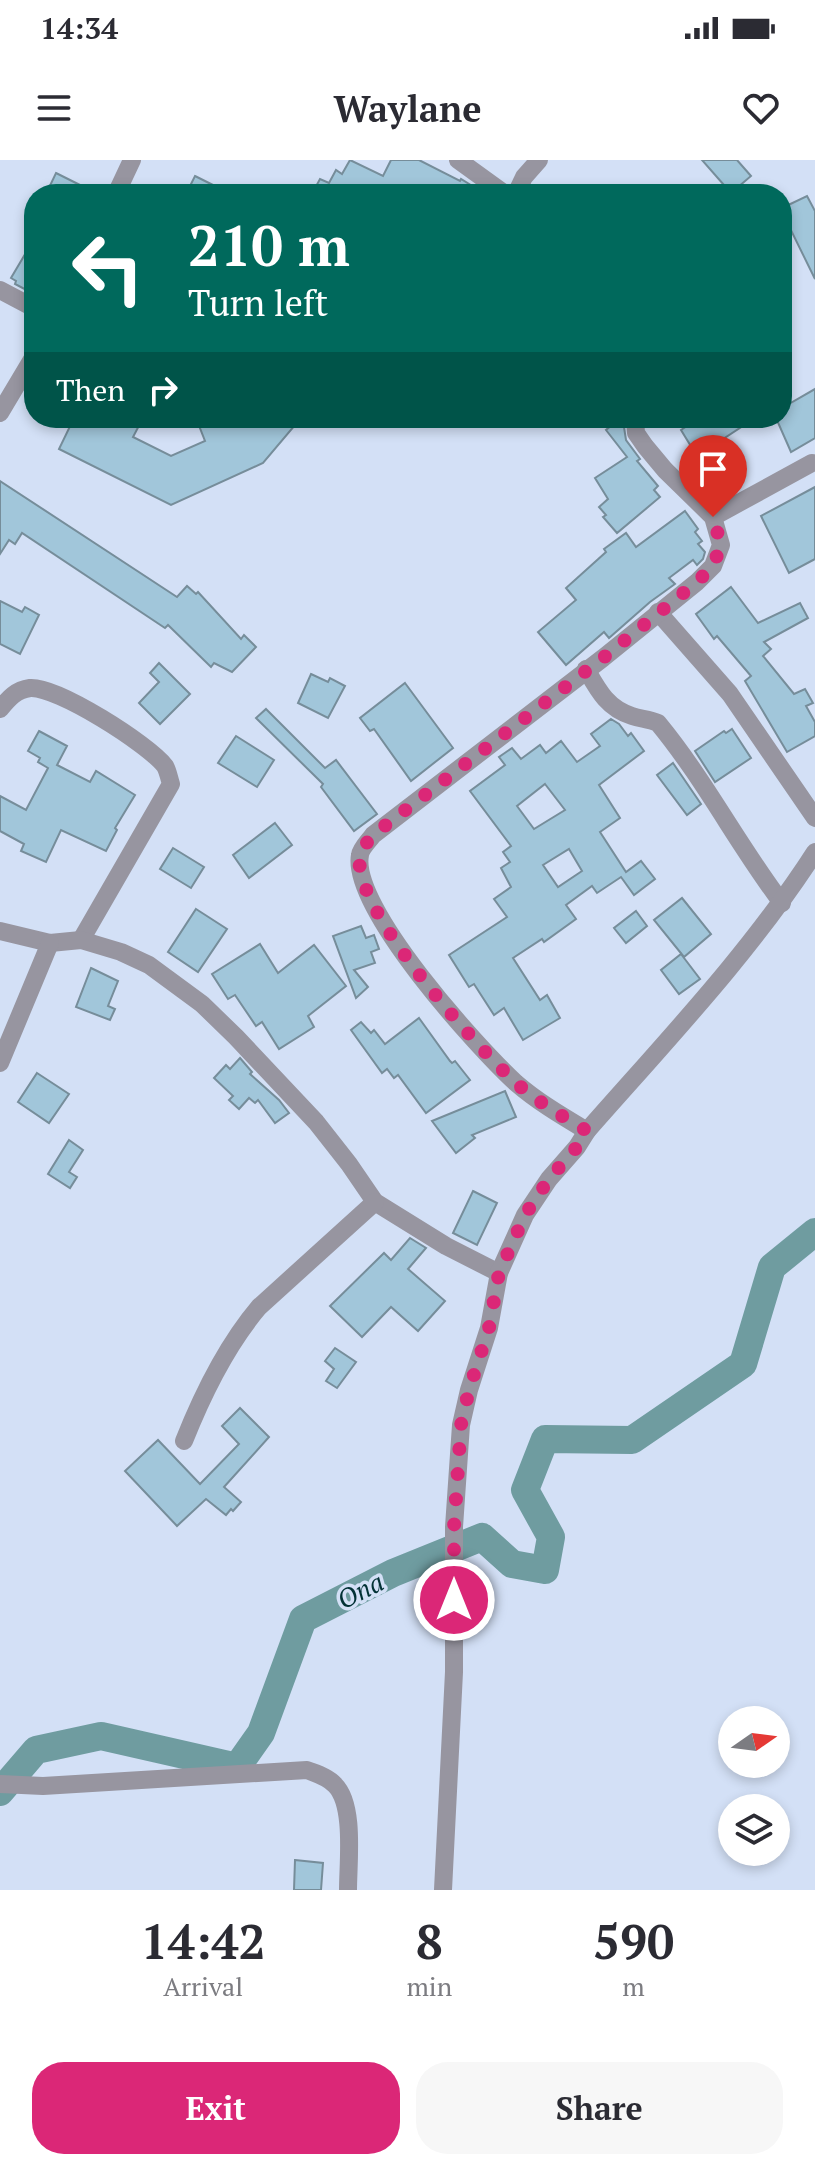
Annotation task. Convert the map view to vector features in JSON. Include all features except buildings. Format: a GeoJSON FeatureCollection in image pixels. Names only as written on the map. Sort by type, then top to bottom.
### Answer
{"type":"FeatureCollection","features":[{"type":"Feature","properties":{"kind":"street"},"geometry":{"type":"LineString","coordinates":[[121,184],[132,160]]}},
{"type":"Feature","properties":{"kind":"street"},"geometry":{"type":"LineString","coordinates":[[458,160],[491,184]]}},
{"type":"Feature","properties":{"kind":"street"},"geometry":{"type":"LineString","coordinates":[[521,184],[539,160]]}},
{"type":"Feature","properties":{"kind":"street"},"geometry":{"type":"LineString","coordinates":[[0,290],[24,303]]}},
{"type":"Feature","properties":{"kind":"street"},"geometry":{"type":"LineString","coordinates":[[0,413],[24,373]]}},
{"type":"Feature","properties":{"kind":"street"},"geometry":{"type":"LineString","coordinates":[[587,1131],[547,1108],[517,1083],[471,1038],[429,989],[391,935],[360,878],[360,853],[373,835],[603,658],[713,566],[721,545],[713,517],[665,470],[645,446],[636,428]]}},
{"type":"Feature","properties":{"kind":"street"},"geometry":{"type":"LineString","coordinates":[[713,517],[812,463]]}},
{"type":"Feature","properties":{"kind":"street"},"geometry":{"type":"LineString","coordinates":[[658,612],[730,694],[815,818]]}},
{"type":"Feature","properties":{"kind":"street"},"geometry":{"type":"LineString","coordinates":[[586,669],[609,705],[658,723],[782,903]]}},
{"type":"Feature","properties":{"kind":"street"},"geometry":{"type":"LineString","coordinates":[[0,709],[17,691],[34,688],[67,700],[113,724],[149,750],[167,769],[171,784],[81,940]]}},
{"type":"Feature","properties":{"kind":"street"},"geometry":{"type":"LineString","coordinates":[[443,1890],[454,1672],[454,1527],[461,1425],[489,1328],[499,1273],[525,1215],[549,1179],[782,903],[815,852]]}},
{"type":"Feature","properties":{"kind":"street"},"geometry":{"type":"LineString","coordinates":[[0,931],[50,943],[81,940],[121,952],[149,965],[202,1004],[316,1122],[375,1202],[446,1246],[499,1273]]}},
{"type":"Feature","properties":{"kind":"street"},"geometry":{"type":"LineString","coordinates":[[0,1063],[50,943]]}},
{"type":"Feature","properties":{"kind":"street"},"geometry":{"type":"LineString","coordinates":[[184,1441],[208,1387],[243,1326],[259,1307],[375,1202]]}},
{"type":"Feature","properties":{"kind":"street"},"geometry":{"type":"LineString","coordinates":[[0,1784],[43,1786],[307,1770],[336,1785],[345,1800],[348,1890]]}},
{"type":"Feature","properties":{"kind":"waterway","name":"Ona"},"geometry":{"type":"LineString","coordinates":[[0,1792],[36,1750],[101,1736],[237,1767],[261,1733],[303,1619],[393,1573],[482,1537],[512,1564],[545,1570],[551,1537],[525,1490],[545,1439],[632,1440],[743,1364],[772,1267],[815,1232]]}},
{"type":"Feature","properties":{"kind":"route"},"geometry":{"type":"LineString","coordinates":[[454,1600],[454,1527],[461,1425],[489,1328],[499,1273],[525,1215],[587,1131],[547,1108],[517,1083],[471,1038],[429,989],[391,935],[360,878],[360,853],[373,835],[697,582],[713,566],[721,545],[713,517]]}}]}
